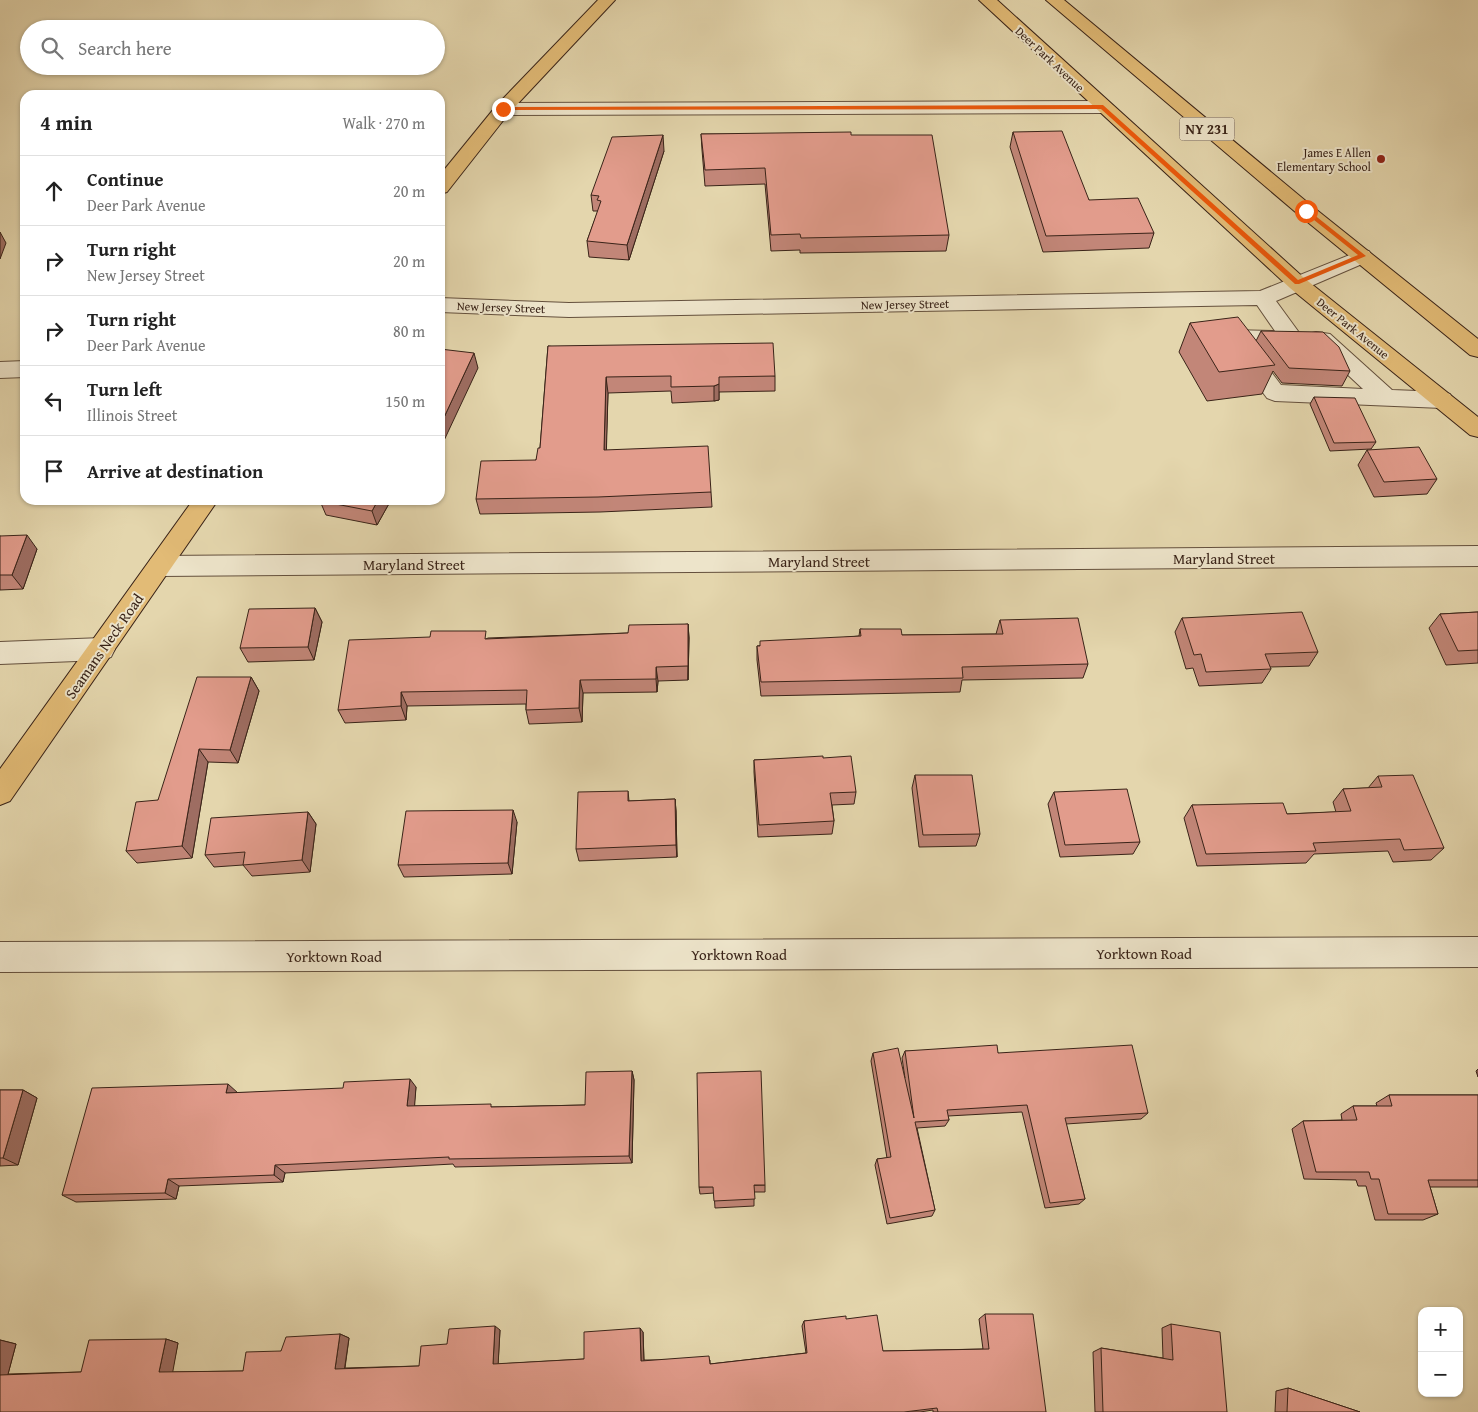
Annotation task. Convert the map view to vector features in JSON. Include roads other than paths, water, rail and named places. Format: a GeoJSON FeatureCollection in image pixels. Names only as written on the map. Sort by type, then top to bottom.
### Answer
{"type":"FeatureCollection","features":[{"type":"Feature","properties":{"kind":"main road"},"geometry":{"type":"LineString","coordinates":[[445,182],[503,109],[608,0]]}},
{"type":"Feature","properties":{"kind":"main road","name":"Deer Park Avenue"},"geometry":{"type":"LineString","coordinates":[[987,0],[1297,283],[1478,430]]}},
{"type":"Feature","properties":{"kind":"main road","name":"NY 231"},"geometry":{"type":"LineString","coordinates":[[1054,0],[1306,211],[1478,350]]}},
{"type":"Feature","properties":{"kind":"main road","name":"Seamans Neck Road"},"geometry":{"type":"LineString","coordinates":[[0,792],[203,505]]}},
{"type":"Feature","properties":{"kind":"street"},"geometry":{"type":"LineString","coordinates":[[503,109],[1103,107]]}},
{"type":"Feature","properties":{"kind":"street","name":"New Jersey Street"},"geometry":{"type":"LineString","coordinates":[[445,305],[569,310],[1263,298],[1362,256]]}},
{"type":"Feature","properties":{"kind":"street"},"geometry":{"type":"LineString","coordinates":[[1263,298],[1295,342]]}},
{"type":"Feature","properties":{"kind":"street"},"geometry":{"type":"LineString","coordinates":[[1351,326],[1322,339],[1295,342],[1232,337],[1275,393],[1442,400]]}},
{"type":"Feature","properties":{"kind":"street"},"geometry":{"type":"LineString","coordinates":[[1322,339],[1388,399]]}},
{"type":"Feature","properties":{"kind":"street"},"geometry":{"type":"LineString","coordinates":[[0,370],[20,369]]}},
{"type":"Feature","properties":{"kind":"street"},"geometry":{"type":"LineString","coordinates":[[1322,374],[1341,396]]}},
{"type":"Feature","properties":{"kind":"street","name":"Maryland Street"},"geometry":{"type":"LineString","coordinates":[[160,566],[1478,556]]}},
{"type":"Feature","properties":{"kind":"street"},"geometry":{"type":"LineString","coordinates":[[0,653],[102,649]]}},
{"type":"Feature","properties":{"kind":"street","name":"Yorktown Road"},"geometry":{"type":"LineString","coordinates":[[0,957],[1478,952]]}},
{"type":"Feature","properties":{"kind":"place","name":"James E Allen Elementary School"},"geometry":{"type":"Point","coordinates":[1381,159]}}]}
